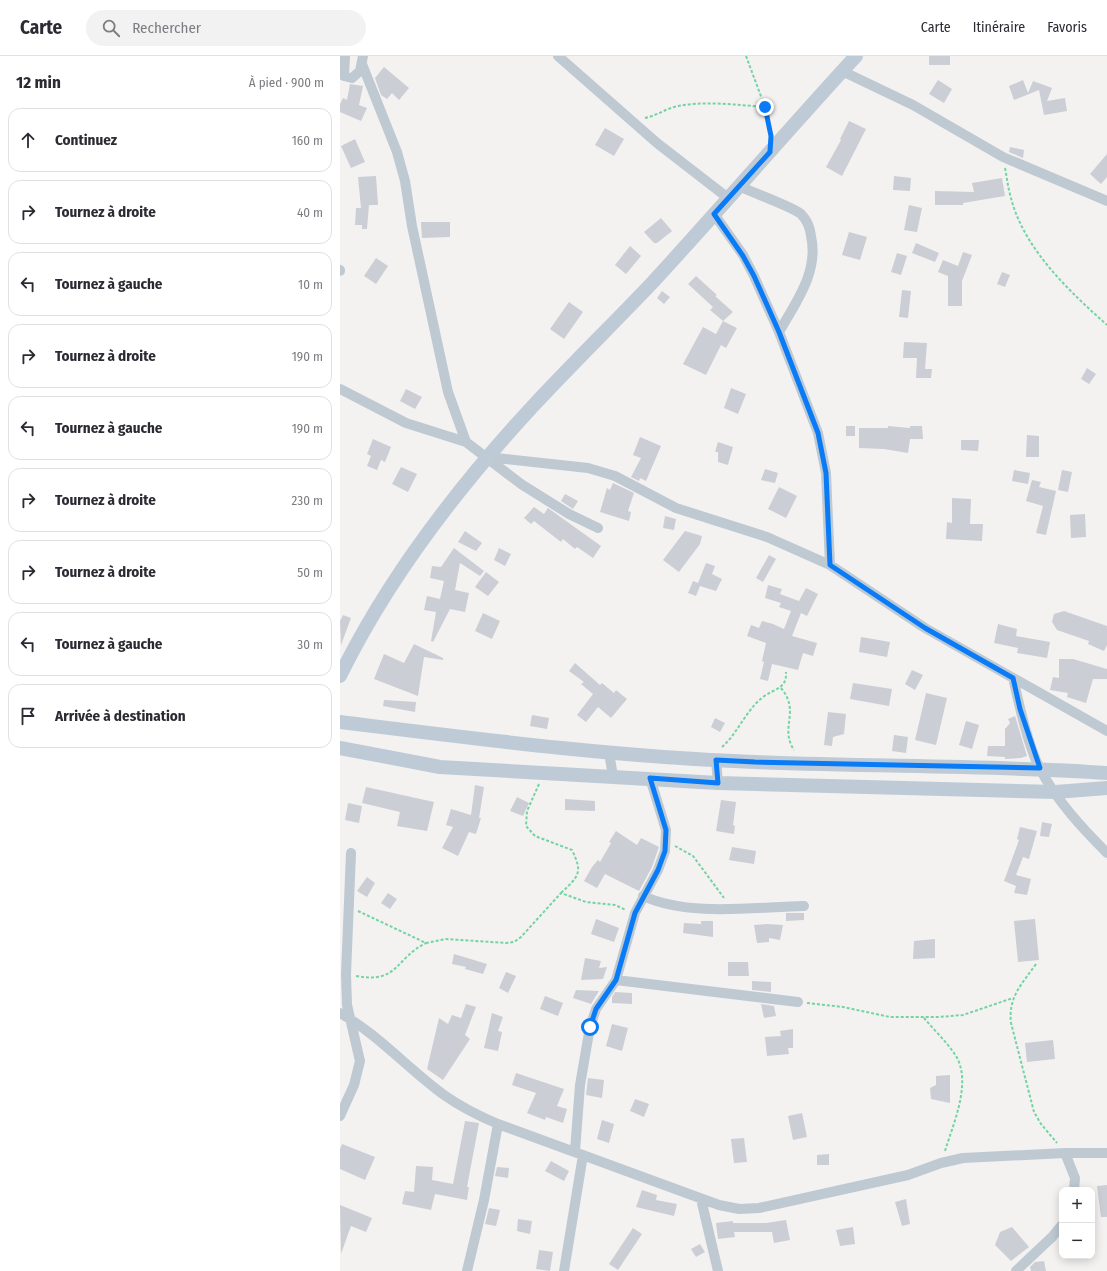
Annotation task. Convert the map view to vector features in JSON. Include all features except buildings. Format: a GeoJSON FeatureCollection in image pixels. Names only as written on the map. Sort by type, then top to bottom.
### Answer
{"type":"FeatureCollection","features":[{"type":"Feature","properties":{"kind":"main road"},"geometry":{"type":"LineString","coordinates":[[340,676],[356,643],[381,600],[416,548],[488,457],[534,405],[635,301],[856,56]]}},
{"type":"Feature","properties":{"kind":"main road"},"geometry":{"type":"LineString","coordinates":[[340,722],[609,753],[710,760],[1040,768],[1107,773]]}},
{"type":"Feature","properties":{"kind":"main road"},"geometry":{"type":"LineString","coordinates":[[340,748],[440,767],[718,783],[1056,792],[1107,788]]}},
{"type":"Feature","properties":{"kind":"street"},"geometry":{"type":"LineString","coordinates":[[345,56],[344,76],[352,78]]}},
{"type":"Feature","properties":{"kind":"street"},"geometry":{"type":"LineString","coordinates":[[558,56],[624,115],[728,198]]}},
{"type":"Feature","properties":{"kind":"street"},"geometry":{"type":"LineString","coordinates":[[340,83],[356,76],[362,60]]}},
{"type":"Feature","properties":{"kind":"street"},"geometry":{"type":"LineString","coordinates":[[362,60],[397,152],[405,181],[412,226],[448,392],[466,442]]}},
{"type":"Feature","properties":{"kind":"street"},"geometry":{"type":"LineString","coordinates":[[842,71],[913,105],[1003,157],[1107,201]]}},
{"type":"Feature","properties":{"kind":"street"},"geometry":{"type":"LineString","coordinates":[[739,186],[800,213],[809,225],[813,245],[811,271],[805,288],[779,332]]}},
{"type":"Feature","properties":{"kind":"street"},"geometry":{"type":"LineString","coordinates":[[714,214],[743,256],[754,276],[779,332],[818,433],[826,473],[830,565]]}},
{"type":"Feature","properties":{"kind":"street"},"geometry":{"type":"LineString","coordinates":[[340,389],[406,423],[466,442],[488,457],[521,484],[569,514],[598,528]]}},
{"type":"Feature","properties":{"kind":"street"},"geometry":{"type":"LineString","coordinates":[[488,457],[588,468],[615,476],[676,508],[767,537],[830,565],[925,628],[1107,731]]}},
{"type":"Feature","properties":{"kind":"street"},"geometry":{"type":"LineString","coordinates":[[1013,678],[1020,709],[1040,768],[1079,825],[1107,853]]}},
{"type":"Feature","properties":{"kind":"street"},"geometry":{"type":"LineString","coordinates":[[609,753],[613,776]]}},
{"type":"Feature","properties":{"kind":"street"},"geometry":{"type":"LineString","coordinates":[[710,760],[718,783]]}},
{"type":"Feature","properties":{"kind":"street"},"geometry":{"type":"LineString","coordinates":[[564,1271],[579,1153],[580,1085],[590,1027],[596,1009],[616,980],[635,913],[658,870],[667,842],[666,830],[650,778]]}},
{"type":"Feature","properties":{"kind":"street"},"geometry":{"type":"LineString","coordinates":[[340,1116],[352,1093],[360,1061],[347,1005],[346,974],[350,907],[351,853]]}},
{"type":"Feature","properties":{"kind":"street"},"geometry":{"type":"LineString","coordinates":[[643,896],[657,902],[684,908],[804,906]]}},
{"type":"Feature","properties":{"kind":"street"},"geometry":{"type":"LineString","coordinates":[[616,980],[798,1002]]}},
{"type":"Feature","properties":{"kind":"street"},"geometry":{"type":"LineString","coordinates":[[340,1013],[351,1019],[388,1047],[444,1095],[467,1110],[498,1124],[579,1153],[701,1200],[739,1208],[759,1208],[908,1175],[941,1163],[963,1158],[1066,1153],[1107,1153]]}},
{"type":"Feature","properties":{"kind":"street"},"geometry":{"type":"LineString","coordinates":[[467,1271],[484,1200],[498,1124]]}},
{"type":"Feature","properties":{"kind":"street"},"geometry":{"type":"LineString","coordinates":[[1066,1153],[1075,1178],[1074,1187]]}},
{"type":"Feature","properties":{"kind":"street"},"geometry":{"type":"LineString","coordinates":[[701,1200],[718,1271]]}},
{"type":"Feature","properties":{"kind":"street"},"geometry":{"type":"LineString","coordinates":[[1016,1271],[1059,1229]]}},
{"type":"Feature","properties":{"kind":"path"},"geometry":{"type":"LineString","coordinates":[[746,56],[765,107],[771,136],[770,152]]}},
{"type":"Feature","properties":{"kind":"path"},"geometry":{"type":"LineString","coordinates":[[624,115],[638,119],[652,116],[674,107],[715,104],[765,107]]}},
{"type":"Feature","properties":{"kind":"path"},"geometry":{"type":"LineString","coordinates":[[1003,157],[1011,199],[1025,231],[1043,261],[1071,292],[1107,325]]}},
{"type":"Feature","properties":{"kind":"path"},"geometry":{"type":"LineString","coordinates":[[710,760],[725,745],[753,707],[764,697],[781,688],[786,681],[786,672]]}},
{"type":"Feature","properties":{"kind":"path"},"geometry":{"type":"LineString","coordinates":[[781,688],[791,703],[788,742],[794,751]]}},
{"type":"Feature","properties":{"kind":"path"},"geometry":{"type":"LineString","coordinates":[[346,974],[372,979],[384,976],[415,948],[426,943],[446,939],[506,943],[514,942],[521,937],[561,893],[576,879],[579,865],[572,850],[535,836],[526,826],[527,811],[544,772]]}},
{"type":"Feature","properties":{"kind":"path"},"geometry":{"type":"LineString","coordinates":[[667,842],[693,856],[730,908]]}},
{"type":"Feature","properties":{"kind":"path"},"geometry":{"type":"LineString","coordinates":[[561,893],[586,902],[615,905],[635,913]]}},
{"type":"Feature","properties":{"kind":"path"},"geometry":{"type":"LineString","coordinates":[[350,907],[426,943]]}},
{"type":"Feature","properties":{"kind":"path"},"geometry":{"type":"LineString","coordinates":[[1036,964],[1013,998],[1010,1011],[1011,1023],[1034,1112],[1041,1124],[1066,1153]]}},
{"type":"Feature","properties":{"kind":"path"},"geometry":{"type":"LineString","coordinates":[[798,1002],[843,1007],[890,1018],[924,1018],[963,1015],[1013,998]]}},
{"type":"Feature","properties":{"kind":"path"},"geometry":{"type":"LineString","coordinates":[[924,1018],[955,1056],[962,1071],[962,1087],[941,1163]]}},
{"type":"Feature","properties":{"kind":"route"},"geometry":{"type":"LineString","coordinates":[[590,1027],[596,1009],[616,980],[635,913],[658,870],[665,851],[667,842],[666,830],[650,778],[718,783],[716,760],[895,766],[1040,768],[1020,709],[1013,678],[925,628],[830,565],[826,473],[818,433],[779,332],[754,276],[743,256],[714,214],[770,152],[771,136],[765,107]]}}]}
